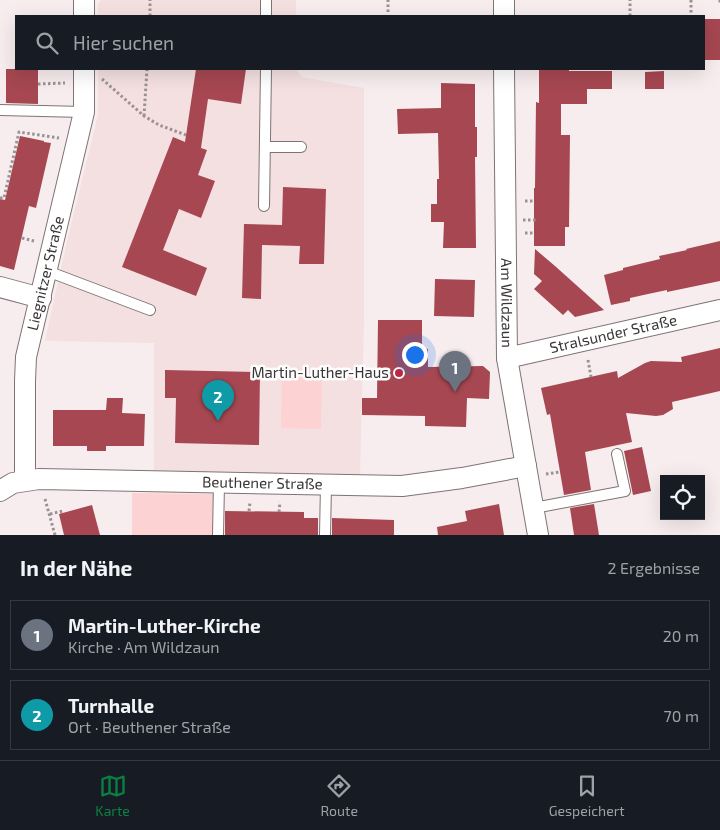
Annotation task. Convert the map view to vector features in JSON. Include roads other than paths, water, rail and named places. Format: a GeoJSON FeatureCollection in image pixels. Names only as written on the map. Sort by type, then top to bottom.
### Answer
{"type":"FeatureCollection","features":[{"type":"Feature","properties":{"kind":"street"},"geometry":{"type":"LineString","coordinates":[[84,0],[84,15]]}},
{"type":"Feature","properties":{"kind":"street"},"geometry":{"type":"LineString","coordinates":[[504,0],[504,15]]}},
{"type":"Feature","properties":{"kind":"street","name":"Am Wildzaun"},"geometry":{"type":"LineString","coordinates":[[504,70],[507,358],[538,535]]}},
{"type":"Feature","properties":{"kind":"street","name":"Liegnitzer Straße"},"geometry":{"type":"LineString","coordinates":[[32,480],[25,381],[26,357],[84,112],[84,76]]}},
{"type":"Feature","properties":{"kind":"street"},"geometry":{"type":"LineString","coordinates":[[0,287],[41,298]]}},
{"type":"Feature","properties":{"kind":"street","name":"Stralsunder Straße"},"geometry":{"type":"LineString","coordinates":[[507,358],[720,310]]}},
{"type":"Feature","properties":{"kind":"street","name":"Beuthener Straße"},"geometry":{"type":"LineString","coordinates":[[0,491],[13,483],[32,480],[402,486],[462,478],[526,466]]}},
{"type":"Feature","properties":{"kind":"lane"},"geometry":{"type":"LineString","coordinates":[[266,0],[266,15]]}},
{"type":"Feature","properties":{"kind":"lane"},"geometry":{"type":"LineString","coordinates":[[264,206],[266,70]]}},
{"type":"Feature","properties":{"kind":"lane"},"geometry":{"type":"LineString","coordinates":[[0,110],[84,112]]}},
{"type":"Feature","properties":{"kind":"lane"},"geometry":{"type":"LineString","coordinates":[[265,147],[301,147]]}},
{"type":"Feature","properties":{"kind":"lane"},"geometry":{"type":"LineString","coordinates":[[47,270],[150,310]]}},
{"type":"Feature","properties":{"kind":"lane"},"geometry":{"type":"LineString","coordinates":[[534,508],[625,491],[617,454]]}},
{"type":"Feature","properties":{"kind":"lane"},"geometry":{"type":"LineString","coordinates":[[218,535],[219,483]]}},
{"type":"Feature","properties":{"kind":"lane"},"geometry":{"type":"LineString","coordinates":[[325,535],[326,484]]}},
{"type":"Feature","properties":{"kind":"place","name":"Martin-Luther-Haus"},"geometry":{"type":"Point","coordinates":[399,373]}},
{"type":"Feature","properties":{"kind":"place","name":"Martin-Luther-Kirche"},"geometry":{"type":"Point","coordinates":[455,392]}},
{"type":"Feature","properties":{"kind":"place","name":"Turnhalle"},"geometry":{"type":"Point","coordinates":[218,421]}}]}
